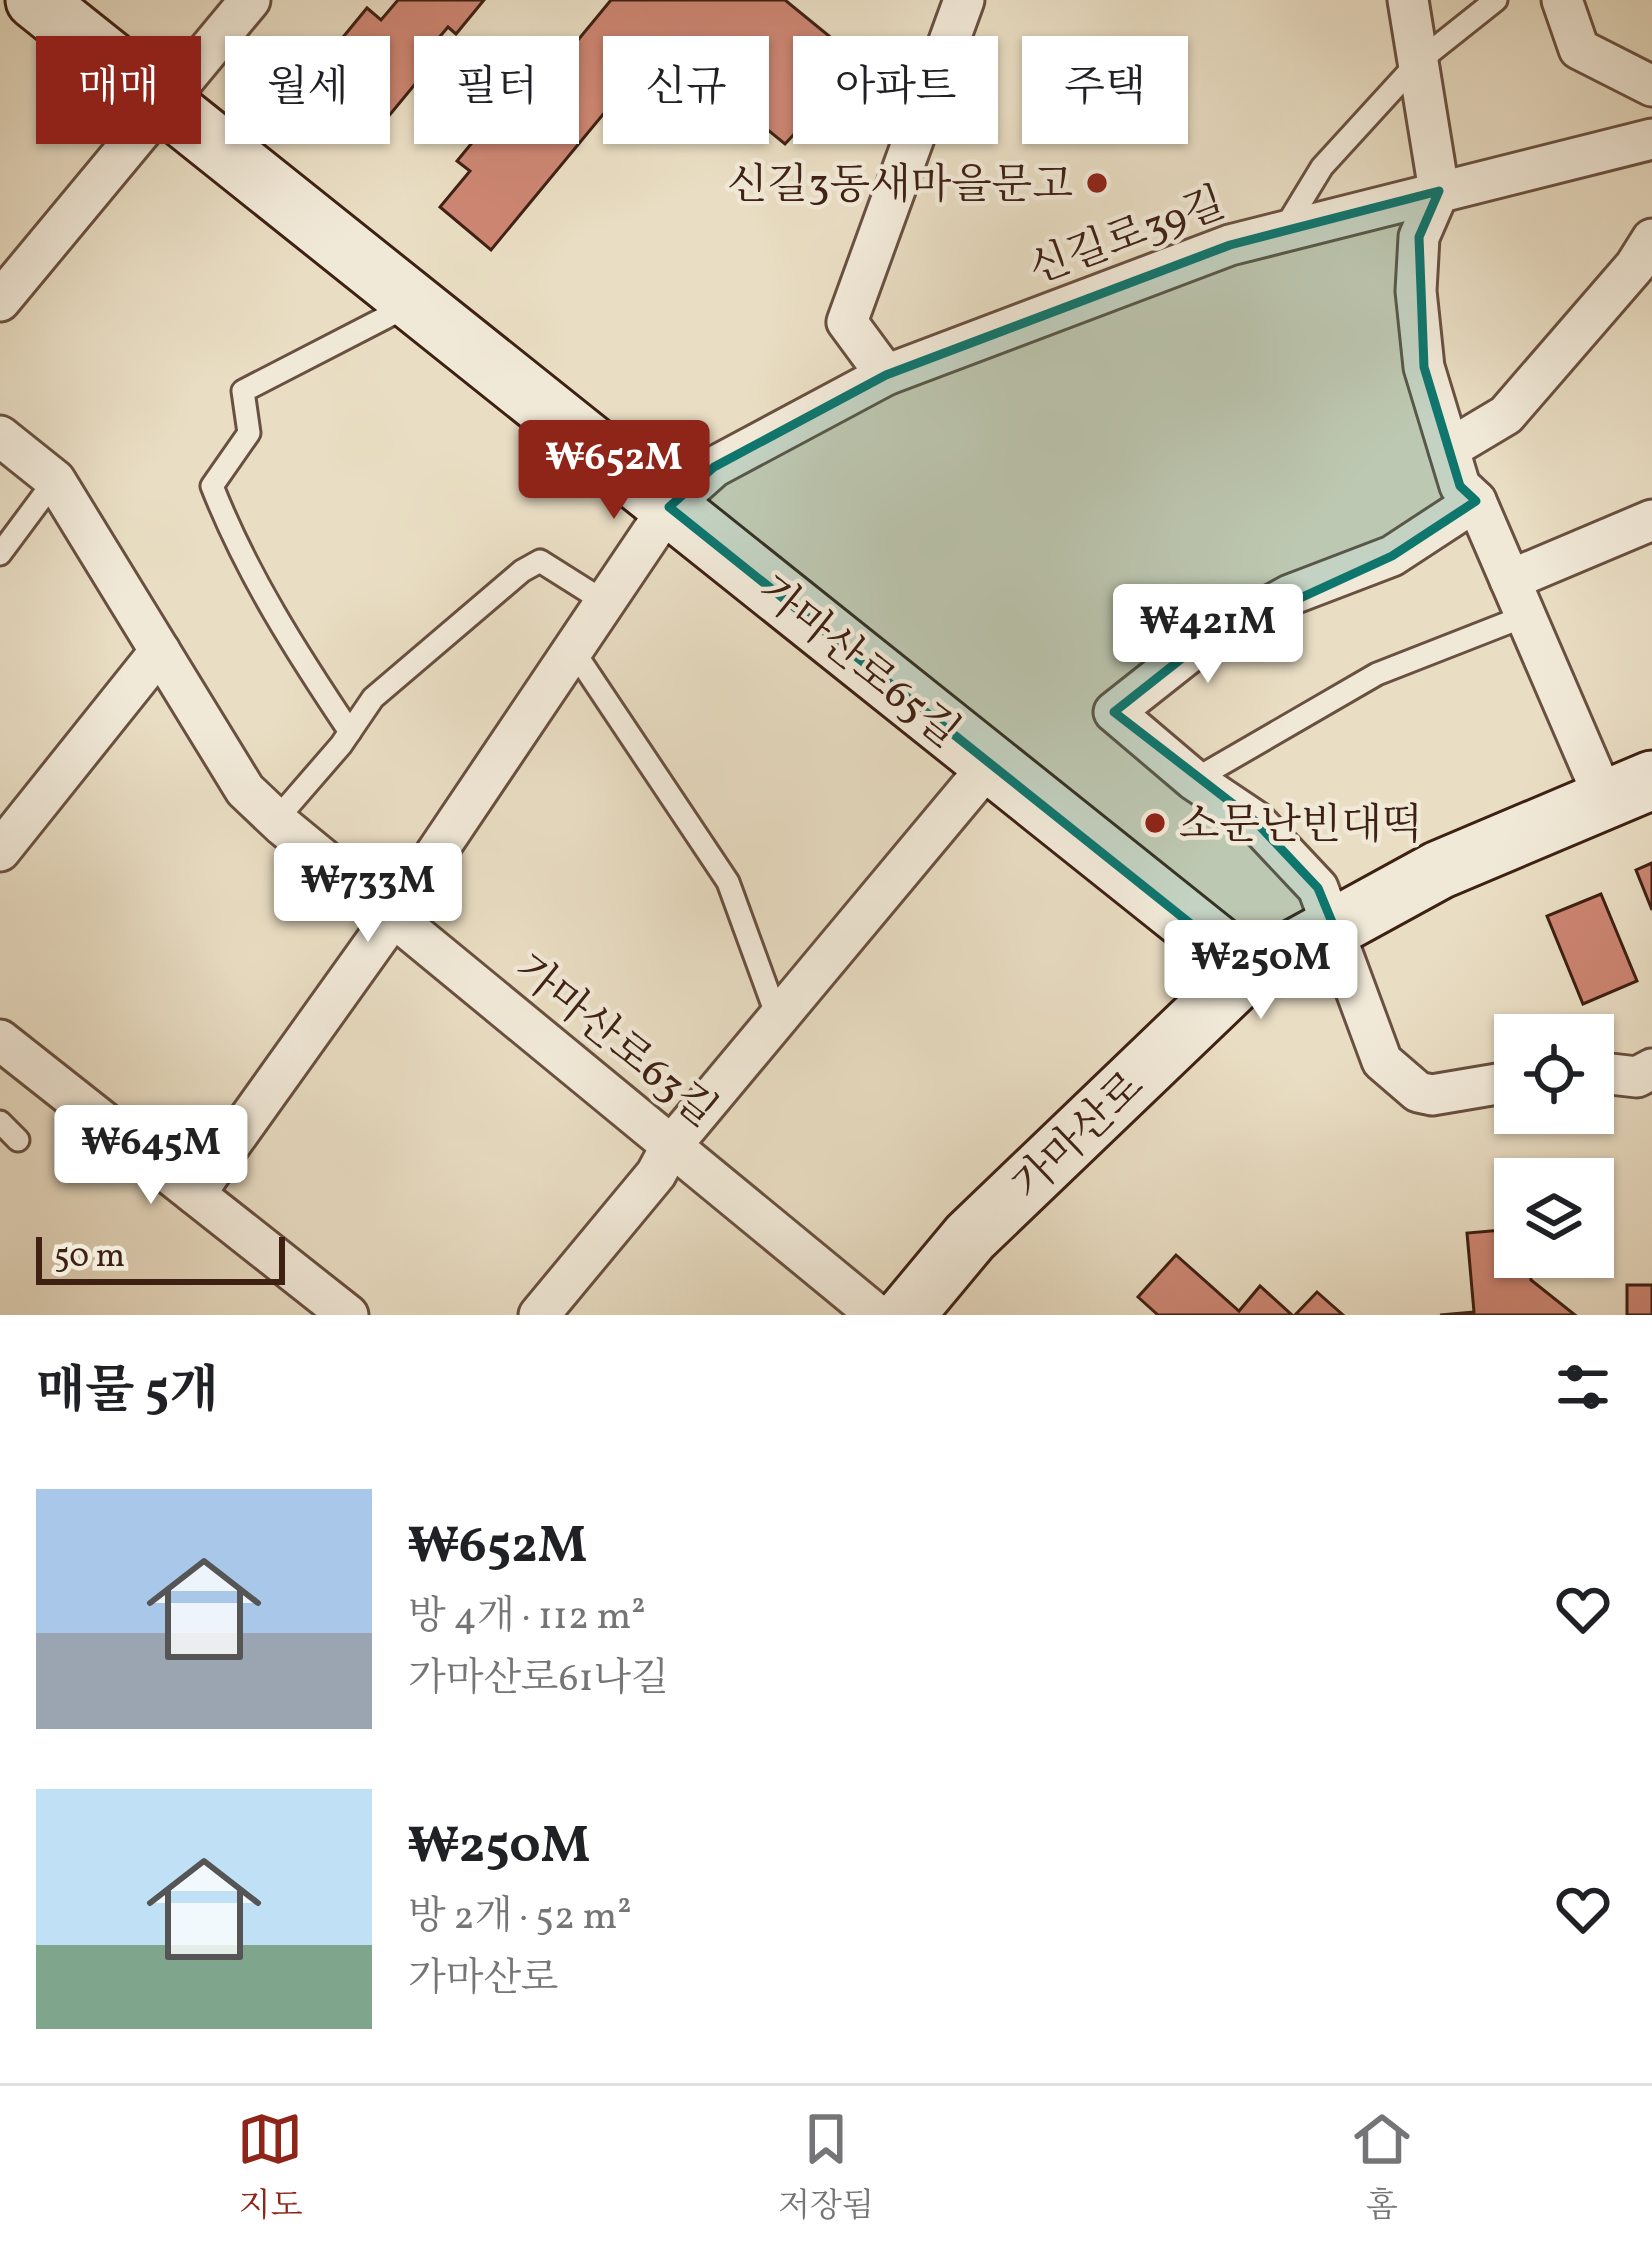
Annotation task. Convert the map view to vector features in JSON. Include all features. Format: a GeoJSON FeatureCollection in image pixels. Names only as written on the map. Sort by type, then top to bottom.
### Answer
{"type":"FeatureCollection","features":[{"type":"Feature","properties":{"kind":"street","name":"가마산로65길"},"geometry":{"type":"LineString","coordinates":[[35,0],[80,36]]}},
{"type":"Feature","properties":{"kind":"street"},"geometry":{"type":"LineString","coordinates":[[201,56],[250,0]]}},
{"type":"Feature","properties":{"kind":"street"},"geometry":{"type":"LineString","coordinates":[[886,375],[847,322],[964,0]]}},
{"type":"Feature","properties":{"kind":"street"},"geometry":{"type":"LineString","coordinates":[[1408,0],[1439,191],[1419,237],[1416,291],[1424,367],[1460,486],[1476,501],[1518,598],[1628,790]]}},
{"type":"Feature","properties":{"kind":"street"},"geometry":{"type":"LineString","coordinates":[[1562,0],[1579,50],[1652,86]]}},
{"type":"Feature","properties":{"kind":"street","name":"가마산로65길"},"geometry":{"type":"LineString","coordinates":[[201,132],[1251,972]]}},
{"type":"Feature","properties":{"kind":"street","name":"신길로39길"},"geometry":{"type":"LineString","coordinates":[[195,1194],[393,917],[669,507],[714,467],[886,375],[1229,245],[1652,139]]}},
{"type":"Feature","properties":{"kind":"street"},"geometry":{"type":"LineString","coordinates":[[0,301],[127,144]]}},
{"type":"Feature","properties":{"kind":"street"},"geometry":{"type":"LineString","coordinates":[[1449,449],[1506,415],[1635,266],[1652,239]]}},
{"type":"Feature","properties":{"kind":"street","name":"가마산로63길"},"geometry":{"type":"LineString","coordinates":[[0,436],[55,479],[245,790],[877,1315]]}},
{"type":"Feature","properties":{"kind":"street"},"geometry":{"type":"LineString","coordinates":[[1476,501],[1392,556],[1290,595],[1200,644],[1114,712],[1194,780],[1255,821],[1318,888],[1382,1061],[1418,1092],[1432,1095],[1494,1085]]}},
{"type":"Feature","properties":{"kind":"street"},"geometry":{"type":"LineString","coordinates":[[1518,598],[1652,520]]}},
{"type":"Feature","properties":{"kind":"street"},"geometry":{"type":"LineString","coordinates":[[0,851],[160,652]]}},
{"type":"Feature","properties":{"kind":"street"},"geometry":{"type":"LineString","coordinates":[[539,1315],[656,1174],[671,1146],[990,764]]}},
{"type":"Feature","properties":{"kind":"street","name":"가마산로"},"geometry":{"type":"LineString","coordinates":[[905,1315],[970,1237],[1238,980],[1439,870],[1628,790]]}},
{"type":"Feature","properties":{"kind":"street"},"geometry":{"type":"LineString","coordinates":[[0,1040],[348,1315]]}},
{"type":"Feature","properties":{"kind":"street"},"geometry":{"type":"LineString","coordinates":[[1614,1074],[1636,1077],[1652,1069]]}},
{"type":"Feature","properties":{"kind":"lane"},"geometry":{"type":"LineString","coordinates":[[1283,231],[1322,167],[1418,62],[1496,0]]}},
{"type":"Feature","properties":{"kind":"lane"},"geometry":{"type":"LineString","coordinates":[[350,732],[277,620],[236,546],[212,487],[249,433],[243,391],[414,303]]}},
{"type":"Feature","properties":{"kind":"lane"},"geometry":{"type":"LineString","coordinates":[[0,554],[55,479]]}},
{"type":"Feature","properties":{"kind":"lane"},"geometry":{"type":"LineString","coordinates":[[276,820],[373,698],[523,571],[540,561],[605,602]]}},
{"type":"Feature","properties":{"kind":"lane"},"geometry":{"type":"LineString","coordinates":[[1194,780],[1518,598]]}},
{"type":"Feature","properties":{"kind":"lane"},"geometry":{"type":"LineString","coordinates":[[573,650],[728,882],[778,1018]]}},
{"type":"Feature","properties":{"kind":"lane"},"geometry":{"type":"LineString","coordinates":[[0,1121],[18,1140]]}},
{"type":"Feature","properties":{"kind":"highlighted area"},"geometry":{"type":"Polygon","coordinates":[[[1439,191],[1419,237],[1424,367],[1460,486],[1476,501],[1392,556],[1200,644],[1114,712],[1255,821],[1318,888],[1334,927],[1251,972],[669,507],[714,467],[886,375],[1230,245],[1439,191]]]}},
{"type":"Feature","properties":{"kind":"building"},"geometry":{"type":"Polygon","coordinates":[[[398,0],[484,0],[456,34],[448,27],[440,36],[414,36],[414,85],[390,115],[390,36],[344,36],[367,8],[381,20],[398,0]]]}},
{"type":"Feature","properties":{"kind":"building"},"geometry":{"type":"Polygon","coordinates":[[[611,0],[785,0],[829,36],[793,36],[793,135],[785,144],[769,131],[769,36],[603,36],[603,114],[579,143],[579,39],[611,0]]]}},
{"type":"Feature","properties":{"kind":"building"},"geometry":{"type":"Polygon","coordinates":[[[471,144],[579,144],[491,250],[440,207],[470,171],[457,161],[471,144]]]}},
{"type":"Feature","properties":{"kind":"building"},"geometry":{"type":"Polygon","coordinates":[[[1652,863],[1652,910],[1636,870],[1652,863]]]}},
{"type":"Feature","properties":{"kind":"building"},"geometry":{"type":"Polygon","coordinates":[[[1601,894],[1637,981],[1583,1004],[1547,916],[1601,894]]]}},
{"type":"Feature","properties":{"kind":"building"},"geometry":{"type":"Polygon","coordinates":[[[1494,1231],[1494,1278],[1531,1278],[1575,1315],[1440,1315],[1474,1312],[1467,1233],[1494,1231]]]}},
{"type":"Feature","properties":{"kind":"building"},"geometry":{"type":"Polygon","coordinates":[[[1176,1255],[1239,1311],[1260,1286],[1292,1315],[1158,1315],[1138,1297],[1176,1255]]]}},
{"type":"Feature","properties":{"kind":"building"},"geometry":{"type":"Polygon","coordinates":[[[1627,1285],[1652,1285],[1652,1315],[1627,1315],[1627,1285]]]}},
{"type":"Feature","properties":{"kind":"building"},"geometry":{"type":"Polygon","coordinates":[[[1317,1292],[1343,1315],[1295,1315],[1317,1292]]]}},
{"type":"Feature","properties":{"kind":"place","name":"신길3동새마을문고"},"geometry":{"type":"Point","coordinates":[1097,183]}},
{"type":"Feature","properties":{"kind":"place","name":"소문난빈대떡"},"geometry":{"type":"Point","coordinates":[1155,823]}}]}
